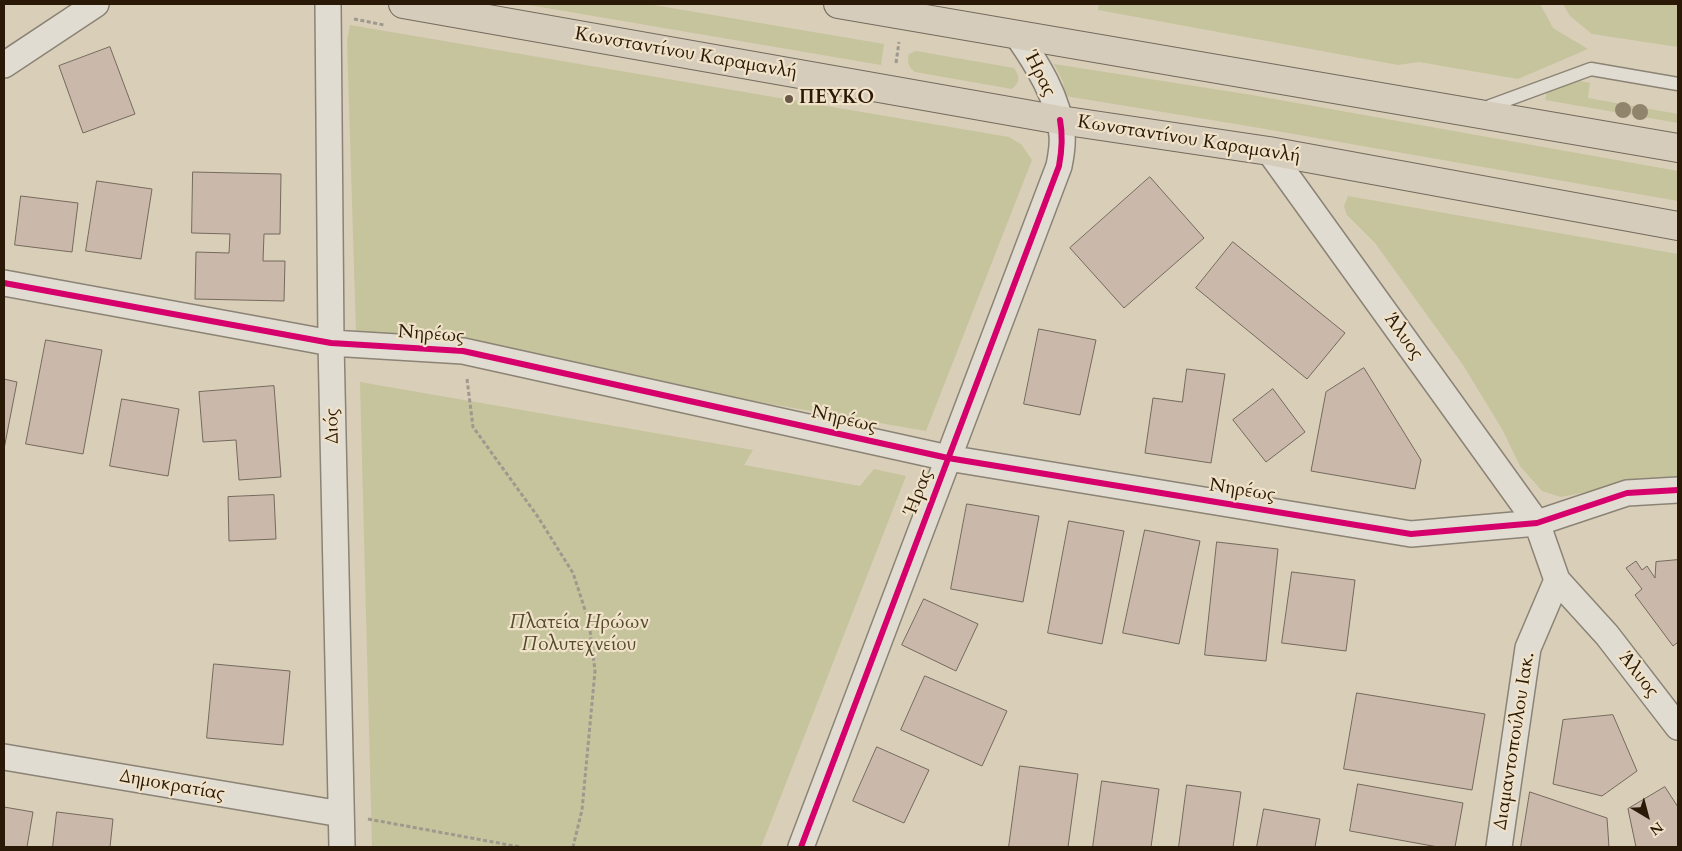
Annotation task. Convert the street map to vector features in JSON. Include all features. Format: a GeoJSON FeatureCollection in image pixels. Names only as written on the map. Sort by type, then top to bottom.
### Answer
{"type":"FeatureCollection","features":[{"type":"Feature","properties":{"kind":"highway","name":"Κωνσταντίνου Καραμανλή"},"geometry":{"type":"LineString","coordinates":[[403,4],[1060,120],[1269,151],[1678,226]]}},
{"type":"Feature","properties":{"kind":"highway"},"geometry":{"type":"LineString","coordinates":[[838,4],[1678,148]]}},
{"type":"Feature","properties":{"kind":"street"},"geometry":{"type":"LineString","coordinates":[[4,65],[96,4]]}},
{"type":"Feature","properties":{"kind":"street","name":"Διός"},"geometry":{"type":"LineString","coordinates":[[328,4],[331,344],[342,847]]}},
{"type":"Feature","properties":{"kind":"street","name":"Ήρας"},"geometry":{"type":"LineString","coordinates":[[801,847],[1059,166],[1062,143],[1060,120],[1049,90],[1035,61],[1017,35]]}},
{"type":"Feature","properties":{"kind":"street","name":"Άλυος"},"geometry":{"type":"LineString","coordinates":[[1269,151],[1537,523]]}},
{"type":"Feature","properties":{"kind":"street","name":"Νηρέως"},"geometry":{"type":"LineString","coordinates":[[4,283],[331,344],[463,351],[948,458],[1411,534],[1537,523],[1626,494],[1678,490]]}},
{"type":"Feature","properties":{"kind":"street"},"geometry":{"type":"LineString","coordinates":[[1537,523],[1557,580]]}},
{"type":"Feature","properties":{"kind":"street","name":"Άλυος"},"geometry":{"type":"LineString","coordinates":[[1557,580],[1607,635],[1678,727]]}},
{"type":"Feature","properties":{"kind":"street","name":"Διαμαντοπούλου Ιακ."},"geometry":{"type":"LineString","coordinates":[[1499,847],[1528,648],[1557,580]]}},
{"type":"Feature","properties":{"kind":"street","name":"Δημοκρατίας"},"geometry":{"type":"LineString","coordinates":[[4,758],[341,814]]}},
{"type":"Feature","properties":{"kind":"lane"},"geometry":{"type":"LineString","coordinates":[[1473,113],[1591,68],[1678,84]]}},
{"type":"Feature","properties":{"kind":"path"},"geometry":{"type":"LineString","coordinates":[[463,351],[473,427],[538,517],[573,572],[589,622],[595,671],[582,810],[573,847]]}},
{"type":"Feature","properties":{"kind":"path"},"geometry":{"type":"LineString","coordinates":[[341,814],[520,847]]}},
{"type":"Feature","properties":{"kind":"green space"},"geometry":{"type":"Polygon","coordinates":[[[523,4],[648,4],[884,44],[881,65],[523,4]]]}},
{"type":"Feature","properties":{"kind":"green space"},"geometry":{"type":"Polygon","coordinates":[[[1099,4],[1540,4],[1553,28],[1588,49],[1518,79],[1419,62],[1398,65],[1098,10],[1099,4]]]}},
{"type":"Feature","properties":{"kind":"green space"},"geometry":{"type":"Polygon","coordinates":[[[1563,4],[1678,4],[1678,47],[1592,34],[1570,16],[1563,4]]]}},
{"type":"Feature","properties":{"kind":"green space"},"geometry":{"type":"Polygon","coordinates":[[[350,25],[1009,137],[1021,144],[1032,160],[926,431],[356,332],[347,41],[350,25]]]}},
{"type":"Feature","properties":{"kind":"green space"},"geometry":{"type":"Polygon","coordinates":[[[916,51],[1014,68],[1018,82],[1012,89],[915,72],[909,66],[908,59],[909,54],[916,51]]]}},
{"type":"Feature","properties":{"kind":"green space"},"geometry":{"type":"Polygon","coordinates":[[[1054,64],[1252,95],[1678,171],[1678,201],[1065,96],[1063,82],[1054,64]]]}},
{"type":"Feature","properties":{"kind":"green space"},"geometry":{"type":"Polygon","coordinates":[[[1579,81],[1590,83],[1588,98],[1678,114],[1678,123],[1545,100],[1547,91],[1579,81]]]}},
{"type":"Feature","properties":{"kind":"green space"},"geometry":{"type":"Polygon","coordinates":[[[1348,196],[1678,254],[1678,476],[1627,480],[1597,490],[1561,497],[1542,491],[1520,466],[1502,429],[1463,365],[1375,243],[1347,215],[1344,206],[1348,196]]]}},
{"type":"Feature","properties":{"kind":"green space","name":"Πλατεία Ηρώων Πολυτεχνείου"},"geometry":{"type":"Polygon","coordinates":[[[360,382],[753,450],[744,465],[860,486],[874,469],[906,476],[761,847],[372,847],[360,382]]]}},
{"type":"Feature","properties":{"kind":"building"},"geometry":{"type":"Polygon","coordinates":[[[110,47],[135,114],[83,133],[59,66],[110,47]]]}},
{"type":"Feature","properties":{"kind":"building"},"geometry":{"type":"Polygon","coordinates":[[[193,172],[281,174],[280,234],[264,234],[263,261],[285,261],[284,301],[195,299],[196,252],[229,253],[230,234],[192,233],[193,172]]]}},
{"type":"Feature","properties":{"kind":"building"},"geometry":{"type":"Polygon","coordinates":[[[1150,177],[1204,238],[1124,308],[1070,248],[1150,177]]]}},
{"type":"Feature","properties":{"kind":"building"},"geometry":{"type":"Polygon","coordinates":[[[97,181],[152,189],[141,259],[86,251],[97,181]]]}},
{"type":"Feature","properties":{"kind":"building"},"geometry":{"type":"Polygon","coordinates":[[[21,196],[78,203],[72,252],[15,245],[21,196]]]}},
{"type":"Feature","properties":{"kind":"building"},"geometry":{"type":"Polygon","coordinates":[[[1233,242],[1345,333],[1307,379],[1196,288],[1233,242]]]}},
{"type":"Feature","properties":{"kind":"building"},"geometry":{"type":"Polygon","coordinates":[[[1039,329],[1096,340],[1080,415],[1024,404],[1039,329]]]}},
{"type":"Feature","properties":{"kind":"building"},"geometry":{"type":"Polygon","coordinates":[[[46,340],[102,350],[83,454],[26,444],[46,340]]]}},
{"type":"Feature","properties":{"kind":"building"},"geometry":{"type":"Polygon","coordinates":[[[1364,368],[1421,460],[1415,489],[1311,471],[1326,392],[1364,368]]]}},
{"type":"Feature","properties":{"kind":"building"},"geometry":{"type":"Polygon","coordinates":[[[1187,369],[1225,374],[1211,463],[1145,453],[1153,398],[1182,402],[1187,369]]]}},
{"type":"Feature","properties":{"kind":"building"},"geometry":{"type":"Polygon","coordinates":[[[4,379],[17,382],[4,449],[4,379]]]}},
{"type":"Feature","properties":{"kind":"building"},"geometry":{"type":"Polygon","coordinates":[[[274,386],[281,477],[239,480],[236,440],[203,442],[199,392],[274,386]]]}},
{"type":"Feature","properties":{"kind":"building"},"geometry":{"type":"Polygon","coordinates":[[[1273,389],[1305,432],[1266,462],[1233,420],[1273,389]]]}},
{"type":"Feature","properties":{"kind":"building"},"geometry":{"type":"Polygon","coordinates":[[[122,399],[179,409],[168,476],[110,466],[122,399]]]}},
{"type":"Feature","properties":{"kind":"building"},"geometry":{"type":"Polygon","coordinates":[[[274,495],[276,539],[229,541],[228,497],[274,495]]]}},
{"type":"Feature","properties":{"kind":"building"},"geometry":{"type":"Polygon","coordinates":[[[967,504],[1039,516],[1023,602],[951,589],[967,504]]]}},
{"type":"Feature","properties":{"kind":"building"},"geometry":{"type":"Polygon","coordinates":[[[1069,521],[1124,531],[1102,644],[1048,633],[1069,521]]]}},
{"type":"Feature","properties":{"kind":"building"},"geometry":{"type":"Polygon","coordinates":[[[1145,530],[1200,541],[1179,644],[1123,633],[1145,530]]]}},
{"type":"Feature","properties":{"kind":"building"},"geometry":{"type":"Polygon","coordinates":[[[1217,542],[1278,549],[1266,661],[1205,655],[1217,542]]]}},
{"type":"Feature","properties":{"kind":"building"},"geometry":{"type":"Polygon","coordinates":[[[1678,560],[1678,642],[1673,646],[1635,595],[1642,589],[1626,568],[1636,561],[1642,570],[1647,566],[1655,578],[1656,562],[1678,560]]]}},
{"type":"Feature","properties":{"kind":"building"},"geometry":{"type":"Polygon","coordinates":[[[1292,572],[1355,580],[1346,651],[1282,643],[1292,572]]]}},
{"type":"Feature","properties":{"kind":"building"},"geometry":{"type":"Polygon","coordinates":[[[924,599],[978,624],[956,671],[902,645],[924,599]]]}},
{"type":"Feature","properties":{"kind":"building"},"geometry":{"type":"Polygon","coordinates":[[[214,664],[290,671],[283,745],[207,738],[214,664]]]}},
{"type":"Feature","properties":{"kind":"building"},"geometry":{"type":"Polygon","coordinates":[[[925,676],[1007,711],[982,766],[901,730],[925,676]]]}},
{"type":"Feature","properties":{"kind":"building"},"geometry":{"type":"Polygon","coordinates":[[[1357,693],[1485,714],[1472,790],[1344,769],[1357,693]]]}},
{"type":"Feature","properties":{"kind":"building"},"geometry":{"type":"Polygon","coordinates":[[[1613,715],[1637,771],[1602,796],[1553,784],[1563,720],[1613,715]]]}},
{"type":"Feature","properties":{"kind":"building"},"geometry":{"type":"Polygon","coordinates":[[[877,747],[929,770],[904,823],[853,801],[877,747]]]}},
{"type":"Feature","properties":{"kind":"building"},"geometry":{"type":"Polygon","coordinates":[[[1020,766],[1078,774],[1068,847],[1009,847],[1020,766]]]}},
{"type":"Feature","properties":{"kind":"building"},"geometry":{"type":"Polygon","coordinates":[[[1102,781],[1159,789],[1151,847],[1093,847],[1102,781]]]}},
{"type":"Feature","properties":{"kind":"building"},"geometry":{"type":"Polygon","coordinates":[[[1358,784],[1463,803],[1455,847],[1438,847],[1350,831],[1358,784]]]}},
{"type":"Feature","properties":{"kind":"building"},"geometry":{"type":"Polygon","coordinates":[[[1187,785],[1241,792],[1233,847],[1179,847],[1187,785]]]}},
{"type":"Feature","properties":{"kind":"building"},"geometry":{"type":"Polygon","coordinates":[[[1665,787],[1678,807],[1678,847],[1636,847],[1628,809],[1665,787]]]}},
{"type":"Feature","properties":{"kind":"building"},"geometry":{"type":"Polygon","coordinates":[[[1530,792],[1607,818],[1609,847],[1521,847],[1530,792]]]}},
{"type":"Feature","properties":{"kind":"building"},"geometry":{"type":"Polygon","coordinates":[[[4,807],[33,812],[27,847],[4,847],[4,807]]]}},
{"type":"Feature","properties":{"kind":"building"},"geometry":{"type":"Polygon","coordinates":[[[1264,809],[1320,819],[1315,847],[1257,847],[1264,809]]]}},
{"type":"Feature","properties":{"kind":"building"},"geometry":{"type":"Polygon","coordinates":[[[57,812],[113,819],[110,847],[53,847],[57,812]]]}},
{"type":"Feature","properties":{"kind":"cycle path"},"geometry":{"type":"LineString","coordinates":[[801,847],[1059,166],[1062,143],[1060,120]]}},
{"type":"Feature","properties":{"kind":"cycle path"},"geometry":{"type":"LineString","coordinates":[[4,283],[331,343],[463,351],[948,458],[1411,534],[1537,523],[1627,493],[1678,490]]}},
{"type":"Feature","properties":{"kind":"place","name":"ΠΕΥΚΟ"},"geometry":{"type":"Point","coordinates":[789,99]}}]}
